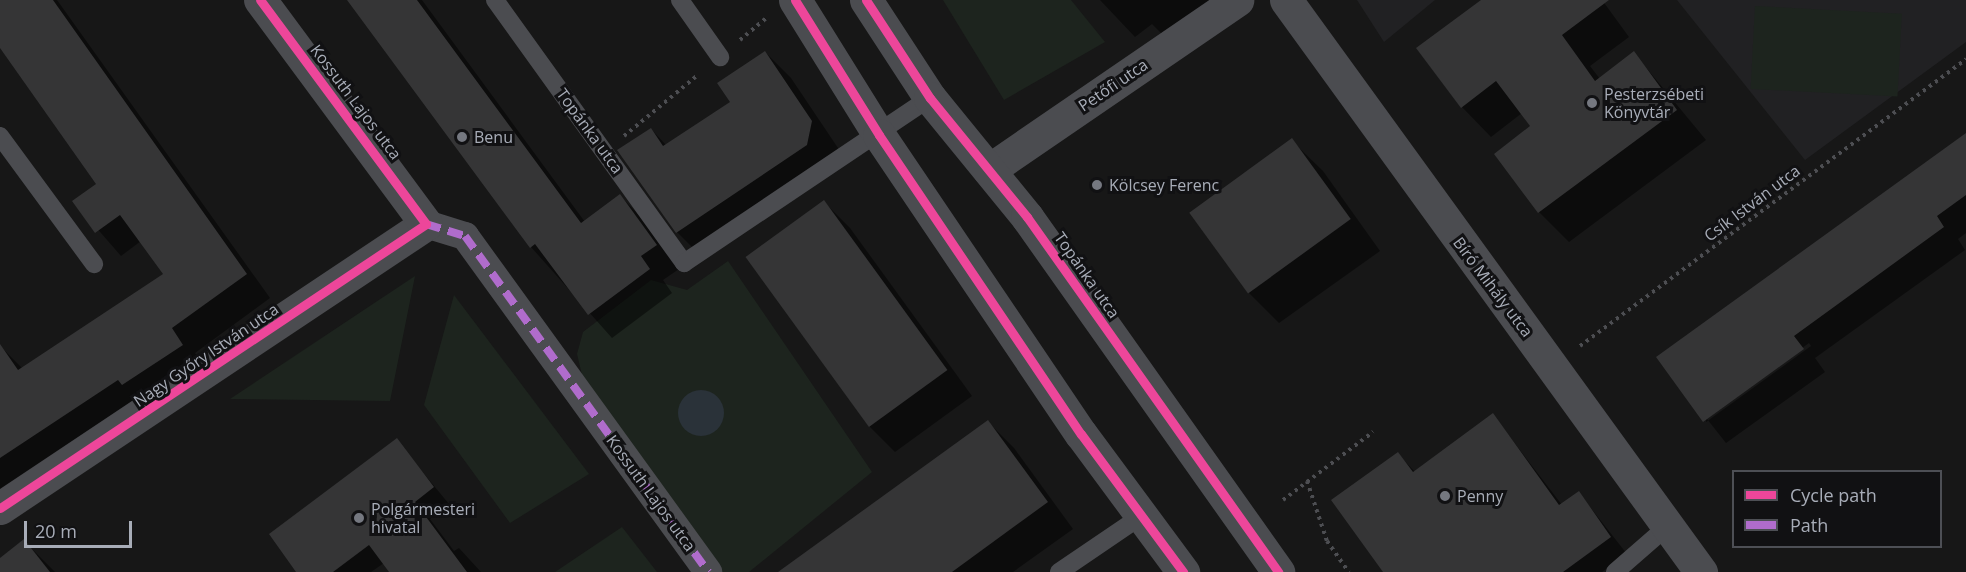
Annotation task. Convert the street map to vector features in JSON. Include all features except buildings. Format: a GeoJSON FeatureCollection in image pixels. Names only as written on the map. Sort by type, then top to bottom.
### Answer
{"type":"FeatureCollection","features":[{"type":"Feature","properties":{"kind":"street","name":"Kossuth Lajos utca"},"geometry":{"type":"LineString","coordinates":[[260,0],[426,224],[465,236],[708,572]]}},
{"type":"Feature","properties":{"kind":"street"},"geometry":{"type":"LineString","coordinates":[[795,0],[879,135],[1140,517],[1183,572]]}},
{"type":"Feature","properties":{"kind":"street","name":"Topánka utca"},"geometry":{"type":"LineString","coordinates":[[867,0],[930,98],[989,170],[1278,572]]}},
{"type":"Feature","properties":{"kind":"street","name":"Petőfi utca"},"geometry":{"type":"LineString","coordinates":[[989,170],[1237,0]]}},
{"type":"Feature","properties":{"kind":"street","name":"Bíró Mihály utca"},"geometry":{"type":"LineString","coordinates":[[1286,0],[1701,572]]}},
{"type":"Feature","properties":{"kind":"street","name":"Nagy Győry István utca"},"geometry":{"type":"LineString","coordinates":[[0,508],[426,224]]}},
{"type":"Feature","properties":{"kind":"lane","name":"Topánka utca"},"geometry":{"type":"LineString","coordinates":[[495,0],[684,263],[879,135]]}},
{"type":"Feature","properties":{"kind":"lane"},"geometry":{"type":"LineString","coordinates":[[680,0],[720,57]]}},
{"type":"Feature","properties":{"kind":"lane"},"geometry":{"type":"LineString","coordinates":[[879,135],[930,98]]}},
{"type":"Feature","properties":{"kind":"lane"},"geometry":{"type":"LineString","coordinates":[[0,136],[94,264]]}},
{"type":"Feature","properties":{"kind":"lane"},"geometry":{"type":"LineString","coordinates":[[1059,572],[1140,517]]}},
{"type":"Feature","properties":{"kind":"lane"},"geometry":{"type":"LineString","coordinates":[[1615,572],[1668,525]]}},
{"type":"Feature","properties":{"kind":"path"},"geometry":{"type":"LineString","coordinates":[[1283,500],[1373,432]]}},
{"type":"Feature","properties":{"kind":"path"},"geometry":{"type":"LineString","coordinates":[[1307,481],[1328,541],[1349,572]]}},
{"type":"Feature","properties":{"kind":"shaded area"},"geometry":{"type":"Polygon","coordinates":[[[943,0],[1071,0],[1105,42],[1004,100],[943,0]]]}},
{"type":"Feature","properties":{"kind":"shaded area"},"geometry":{"type":"Polygon","coordinates":[[[1357,0],[1435,0],[1384,42],[1357,0]]]}},
{"type":"Feature","properties":{"kind":"shaded area"},"geometry":{"type":"Polygon","coordinates":[[[1677,0],[1966,0],[1966,42],[1805,160],[1677,0]]]}},
{"type":"Feature","properties":{"kind":"shaded area"},"geometry":{"type":"Polygon","coordinates":[[[1755,6],[1902,14],[1897,97],[1751,89],[1755,6]]]}},
{"type":"Feature","properties":{"kind":"shaded area"},"geometry":{"type":"Polygon","coordinates":[[[728,261],[872,472],[749,572],[717,572],[583,379],[577,354],[583,332],[651,280],[687,290],[728,261]]]}},
{"type":"Feature","properties":{"kind":"shaded area"},"geometry":{"type":"Polygon","coordinates":[[[415,276],[390,401],[230,399],[415,276]]]}},
{"type":"Feature","properties":{"kind":"shaded area"},"geometry":{"type":"Polygon","coordinates":[[[454,295],[589,474],[510,523],[424,405],[454,295]]]}},
{"type":"Feature","properties":{"kind":"shaded area"},"geometry":{"type":"Polygon","coordinates":[[[701,390],[710,391],[718,396],[723,404],[723,422],[718,430],[710,435],[701,436],[692,435],[684,430],[679,422],[678,413],[679,404],[684,396],[692,391],[701,390]]]}},
{"type":"Feature","properties":{"kind":"shaded area"},"geometry":{"type":"Polygon","coordinates":[[[622,527],[657,572],[555,572],[622,527]]]}},
{"type":"Feature","properties":{"kind":"marked path"},"geometry":{"type":"LineString","coordinates":[[426,224],[465,236],[708,572]]}},
{"type":"Feature","properties":{"kind":"cycle path"},"geometry":{"type":"LineString","coordinates":[[0,508],[426,224],[260,0]]}},
{"type":"Feature","properties":{"kind":"cycle path"},"geometry":{"type":"LineString","coordinates":[[795,0],[879,135],[1081,434],[1183,572]]}},
{"type":"Feature","properties":{"kind":"cycle path"},"geometry":{"type":"LineString","coordinates":[[866,0],[930,98],[1027,217],[1278,572]]}},
{"type":"Feature","properties":{"kind":"place","name":"Pesterzsébeti Könyvtár"},"geometry":{"type":"Point","coordinates":[1592,103]}},
{"type":"Feature","properties":{"kind":"place","name":"Benu"},"geometry":{"type":"Point","coordinates":[462,137]}},
{"type":"Feature","properties":{"kind":"place","name":"Kölcsey Ferenc"},"geometry":{"type":"Point","coordinates":[1097,185]}},
{"type":"Feature","properties":{"kind":"place","name":"Penny"},"geometry":{"type":"Point","coordinates":[1445,496]}},
{"type":"Feature","properties":{"kind":"place","name":"Polgármesteri hivatal"},"geometry":{"type":"Point","coordinates":[359,518]}}]}
